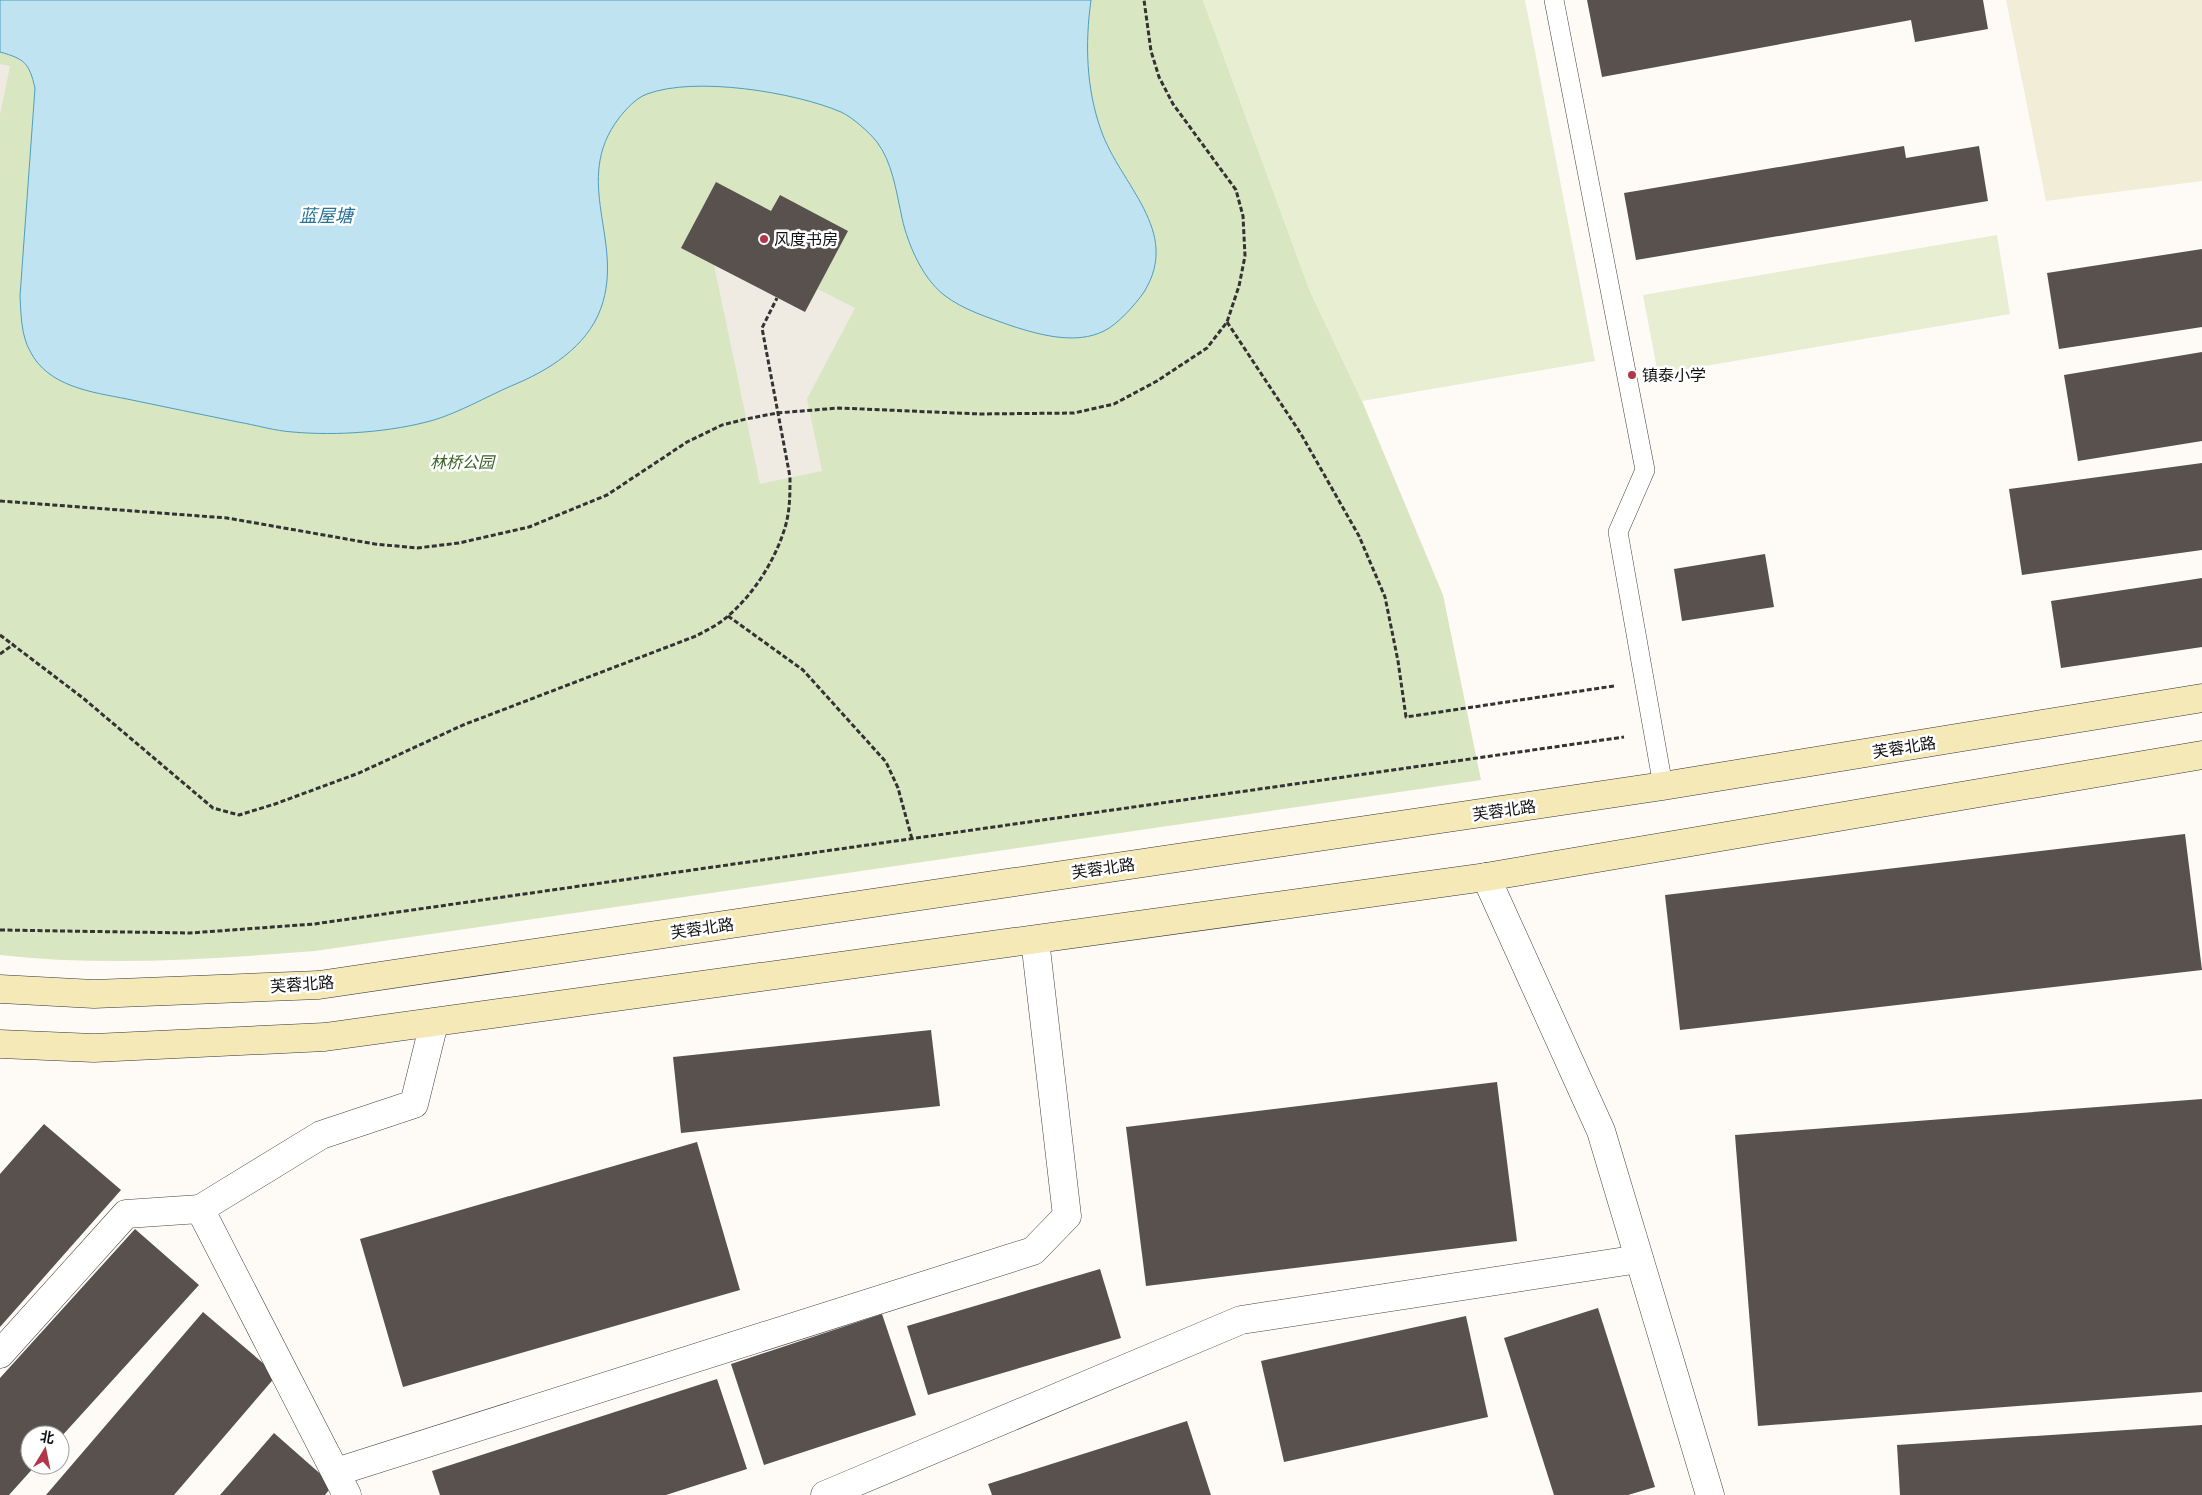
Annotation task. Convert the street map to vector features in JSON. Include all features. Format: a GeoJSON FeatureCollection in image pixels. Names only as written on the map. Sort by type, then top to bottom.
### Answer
{"type":"FeatureCollection","features":[{"type":"Feature","properties":{"kind":"main road","name":"芙蓉北路"},"geometry":{"type":"LineString","coordinates":[[0,989],[94,994],[319,985],[1663,786],[2202,698]]}},
{"type":"Feature","properties":{"kind":"main road"},"geometry":{"type":"LineString","coordinates":[[0,1044],[94,1048],[316,1038],[1486,877],[2202,755]]}},
{"type":"Feature","properties":{"kind":"street"},"geometry":{"type":"LineString","coordinates":[[1486,877],[1600,1131],[1710,1495]]}},
{"type":"Feature","properties":{"kind":"street"},"geometry":{"type":"LineString","coordinates":[[200,1209],[342,1484],[1033,1251],[1067,1216],[1035,940]]}},
{"type":"Feature","properties":{"kind":"street"},"geometry":{"type":"LineString","coordinates":[[0,1354],[126,1214],[200,1209],[321,1134],[414,1104],[434,1022]]}},
{"type":"Feature","properties":{"kind":"street"},"geometry":{"type":"LineString","coordinates":[[825,1495],[1240,1320],[1639,1259]]}},
{"type":"Feature","properties":{"kind":"lane"},"geometry":{"type":"LineString","coordinates":[[1554,0],[1645,470],[1618,532],[1663,786]]}},
{"type":"Feature","properties":{"kind":"path"},"geometry":{"type":"LineString","coordinates":[[0,501],[227,518],[375,544],[425,547],[459,543],[529,527],[607,495],[686,442],[722,425],[777,413],[839,408],[980,414],[1074,413],[1114,404],[1157,381],[1207,348],[1227,322],[1239,286],[1244,256],[1244,216],[1236,190],[1173,104],[1160,77],[1151,51],[1144,0]]}},
{"type":"Feature","properties":{"kind":"path"},"geometry":{"type":"LineString","coordinates":[[0,635],[83,698],[213,808],[239,815],[359,773],[463,725],[696,636],[728,616],[750,593],[768,564],[786,524],[790,502],[790,478],[762,328],[777,298]]}},
{"type":"Feature","properties":{"kind":"path"},"geometry":{"type":"LineString","coordinates":[[1227,322],[1301,434],[1359,536],[1385,597],[1398,661],[1406,717],[1645,682]]}},
{"type":"Feature","properties":{"kind":"path"},"geometry":{"type":"LineString","coordinates":[[728,616],[803,670],[886,762],[898,788],[912,839]]}},
{"type":"Feature","properties":{"kind":"path"},"geometry":{"type":"LineString","coordinates":[[0,654],[14,644]]}},
{"type":"Feature","properties":{"kind":"path"},"geometry":{"type":"LineString","coordinates":[[0,930],[190,933],[314,924],[1655,733]]}},
{"type":"Feature","properties":{"kind":"shaded area"},"geometry":{"type":"Polygon","coordinates":[[[2006,0],[2202,0],[2202,181],[2046,201],[2006,0]]]}},
{"type":"Feature","properties":{"kind":"shaded area"},"geometry":{"type":"Polygon","coordinates":[[[0,64],[10,66],[0,115],[0,64]]]}},
{"type":"Feature","properties":{"kind":"shaded area"},"geometry":{"type":"Polygon","coordinates":[[[714,265],[805,312],[818,289],[855,308],[807,399],[822,471],[760,484],[714,265]]]}},
{"type":"Feature","properties":{"kind":"green space","name":"林桥公园"},"geometry":{"type":"Polygon","coordinates":[[[0,0],[1203,0],[1310,291],[1362,401],[1443,595],[1481,780],[315,951],[158,961],[79,961],[0,955],[0,0]]]}},
{"type":"Feature","properties":{"kind":"green space"},"geometry":{"type":"Polygon","coordinates":[[[1203,0],[1525,0],[1595,361],[1362,401],[1310,291],[1203,0]]]}},
{"type":"Feature","properties":{"kind":"green space"},"geometry":{"type":"Polygon","coordinates":[[[1997,235],[2010,314],[1658,374],[1643,295],[1997,235]]]}},
{"type":"Feature","properties":{"kind":"water","name":"蓝屋塘"},"geometry":{"type":"Polygon","coordinates":[[[0,0],[1091,0],[1088,65],[1092,98],[1101,130],[1110,150],[1144,209],[1152,228],[1156,249],[1154,270],[1144,292],[1131,308],[1109,328],[1093,335],[1070,338],[1046,335],[986,317],[951,300],[928,278],[916,257],[903,224],[893,176],[886,158],[874,138],[850,117],[841,112],[798,98],[744,89],[691,86],[647,94],[635,101],[619,118],[605,142],[599,165],[601,212],[607,259],[607,283],[601,308],[595,322],[576,346],[565,356],[539,373],[463,409],[434,420],[400,428],[328,434],[279,430],[100,394],[72,386],[48,373],[30,351],[25,338],[20,296],[35,88],[31,73],[25,63],[0,52],[0,0]]]}},
{"type":"Feature","properties":{"kind":"building"},"geometry":{"type":"Polygon","coordinates":[[[1587,0],[1983,0],[1988,29],[1915,42],[1911,20],[1602,77],[1587,0]]]}},
{"type":"Feature","properties":{"kind":"building"},"geometry":{"type":"Polygon","coordinates":[[[1904,146],[1906,158],[1979,146],[1988,201],[1636,260],[1624,193],[1904,146]]]}},
{"type":"Feature","properties":{"kind":"building","name":"风度书房"},"geometry":{"type":"Polygon","coordinates":[[[716,182],[771,211],[780,195],[848,231],[805,312],[681,248],[716,182]]]}},
{"type":"Feature","properties":{"kind":"building"},"geometry":{"type":"Polygon","coordinates":[[[2202,249],[2202,327],[2059,349],[2047,273],[2202,249]]]}},
{"type":"Feature","properties":{"kind":"building"},"geometry":{"type":"Polygon","coordinates":[[[2202,352],[2202,441],[2078,461],[2064,375],[2202,352]]]}},
{"type":"Feature","properties":{"kind":"building"},"geometry":{"type":"Polygon","coordinates":[[[2202,463],[2202,550],[2022,575],[2009,489],[2202,463]]]}},
{"type":"Feature","properties":{"kind":"building"},"geometry":{"type":"Polygon","coordinates":[[[1765,554],[1774,607],[1682,621],[1674,569],[1765,554]]]}},
{"type":"Feature","properties":{"kind":"building"},"geometry":{"type":"Polygon","coordinates":[[[2202,578],[2202,647],[2061,668],[2051,601],[2202,578]]]}},
{"type":"Feature","properties":{"kind":"building"},"geometry":{"type":"Polygon","coordinates":[[[2185,834],[2202,970],[1680,1030],[1665,895],[2185,834]]]}},
{"type":"Feature","properties":{"kind":"building"},"geometry":{"type":"Polygon","coordinates":[[[931,1030],[940,1106],[681,1133],[673,1057],[931,1030]]]}},
{"type":"Feature","properties":{"kind":"building"},"geometry":{"type":"Polygon","coordinates":[[[1497,1082],[1517,1241],[1146,1286],[1126,1127],[1497,1082]]]}},
{"type":"Feature","properties":{"kind":"building"},"geometry":{"type":"Polygon","coordinates":[[[2202,1099],[2202,1392],[1758,1426],[1735,1135],[2202,1099]]]}},
{"type":"Feature","properties":{"kind":"building"},"geometry":{"type":"Polygon","coordinates":[[[44,1124],[121,1190],[0,1327],[0,1174],[44,1124]]]}},
{"type":"Feature","properties":{"kind":"building"},"geometry":{"type":"Polygon","coordinates":[[[697,1142],[740,1290],[403,1387],[360,1239],[697,1142]]]}},
{"type":"Feature","properties":{"kind":"building"},"geometry":{"type":"Polygon","coordinates":[[[135,1229],[199,1285],[70,1427],[70,1425],[20,1425],[20,1475],[27,1475],[9,1495],[0,1495],[0,1378],[135,1229]]]}},
{"type":"Feature","properties":{"kind":"building"},"geometry":{"type":"Polygon","coordinates":[[[1100,1269],[1121,1338],[928,1395],[907,1326],[1100,1269]]]}},
{"type":"Feature","properties":{"kind":"building"},"geometry":{"type":"Polygon","coordinates":[[[1598,1308],[1655,1487],[1628,1495],[1554,1495],[1504,1338],[1598,1308]]]}},
{"type":"Feature","properties":{"kind":"building"},"geometry":{"type":"Polygon","coordinates":[[[203,1312],[277,1375],[174,1495],[46,1495],[63,1475],[70,1475],[70,1467],[203,1312]]]}},
{"type":"Feature","properties":{"kind":"building"},"geometry":{"type":"Polygon","coordinates":[[[882,1314],[916,1415],[764,1465],[731,1364],[882,1314]]]}},
{"type":"Feature","properties":{"kind":"building"},"geometry":{"type":"Polygon","coordinates":[[[1466,1316],[1488,1417],[1284,1462],[1261,1361],[1466,1316]]]}},
{"type":"Feature","properties":{"kind":"building"},"geometry":{"type":"Polygon","coordinates":[[[717,1379],[747,1469],[666,1495],[440,1495],[432,1471],[717,1379]]]}},
{"type":"Feature","properties":{"kind":"building"},"geometry":{"type":"Polygon","coordinates":[[[1187,1421],[1211,1495],[992,1495],[988,1484],[1187,1421]]]}},
{"type":"Feature","properties":{"kind":"building"},"geometry":{"type":"Polygon","coordinates":[[[2202,1425],[2202,1495],[1900,1495],[1897,1445],[2202,1425]]]}},
{"type":"Feature","properties":{"kind":"building"},"geometry":{"type":"Polygon","coordinates":[[[274,1433],[333,1485],[325,1495],[220,1495],[274,1433]]]}},
{"type":"Feature","properties":{"kind":"place","name":"风度书房"},"geometry":{"type":"Point","coordinates":[764,239]}},
{"type":"Feature","properties":{"kind":"place","name":"镇泰小学"},"geometry":{"type":"Point","coordinates":[1632,375]}}]}
